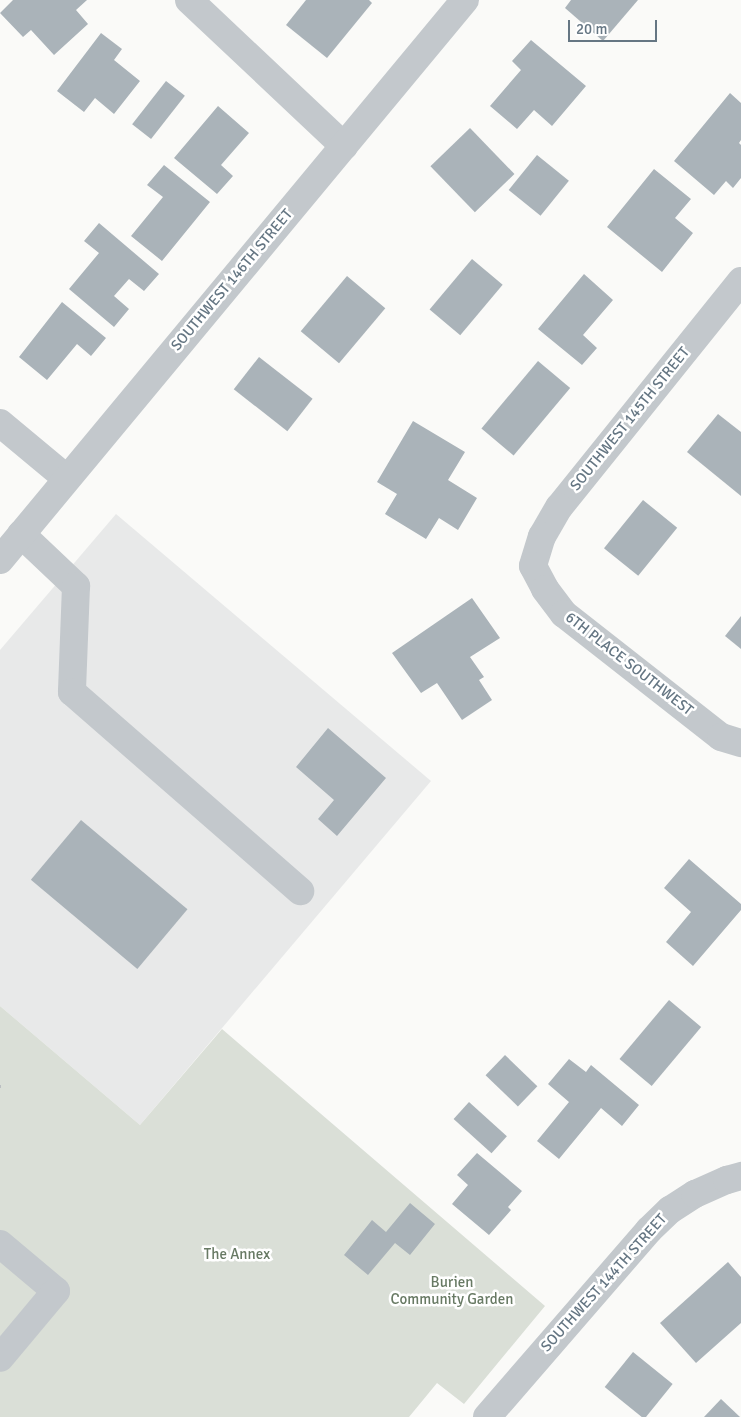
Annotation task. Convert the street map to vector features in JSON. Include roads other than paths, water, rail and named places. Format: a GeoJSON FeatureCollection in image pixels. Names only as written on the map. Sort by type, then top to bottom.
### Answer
{"type":"FeatureCollection","features":[{"type":"Feature","properties":{"kind":"street"},"geometry":{"type":"LineString","coordinates":[[189,0],[344,146]]}},
{"type":"Feature","properties":{"kind":"street","name":"SOUTHWEST 146TH STREET"},"geometry":{"type":"LineString","coordinates":[[0,560],[66,478],[465,0]]}},
{"type":"Feature","properties":{"kind":"street","name":"SOUTHWEST 145TH STREET"},"geometry":{"type":"LineString","coordinates":[[533,566],[542,536],[559,507],[741,281]]}},
{"type":"Feature","properties":{"kind":"street"},"geometry":{"type":"LineString","coordinates":[[0,423],[66,478]]}},
{"type":"Feature","properties":{"kind":"street"},"geometry":{"type":"LineString","coordinates":[[21,534],[76,586],[72,692],[300,891]]}},
{"type":"Feature","properties":{"kind":"street","name":"6TH PLACE SOUTHWEST"},"geometry":{"type":"LineString","coordinates":[[533,566],[545,590],[564,614],[721,737],[741,743]]}},
{"type":"Feature","properties":{"kind":"street","name":"SOUTHWEST 144TH STREET"},"geometry":{"type":"LineString","coordinates":[[487,1417],[649,1230],[670,1210],[695,1194],[741,1176]]}},
{"type":"Feature","properties":{"kind":"street"},"geometry":{"type":"LineString","coordinates":[[0,1244],[56,1291],[0,1358]]}},
{"type":"Feature","properties":{"kind":"park label","name":"The Annex"},"geometry":{"type":"Point","coordinates":[237,1255]}},
{"type":"Feature","properties":{"kind":"park label","name":"Burien Community Garden"},"geometry":{"type":"Point","coordinates":[452,1290]}}]}
